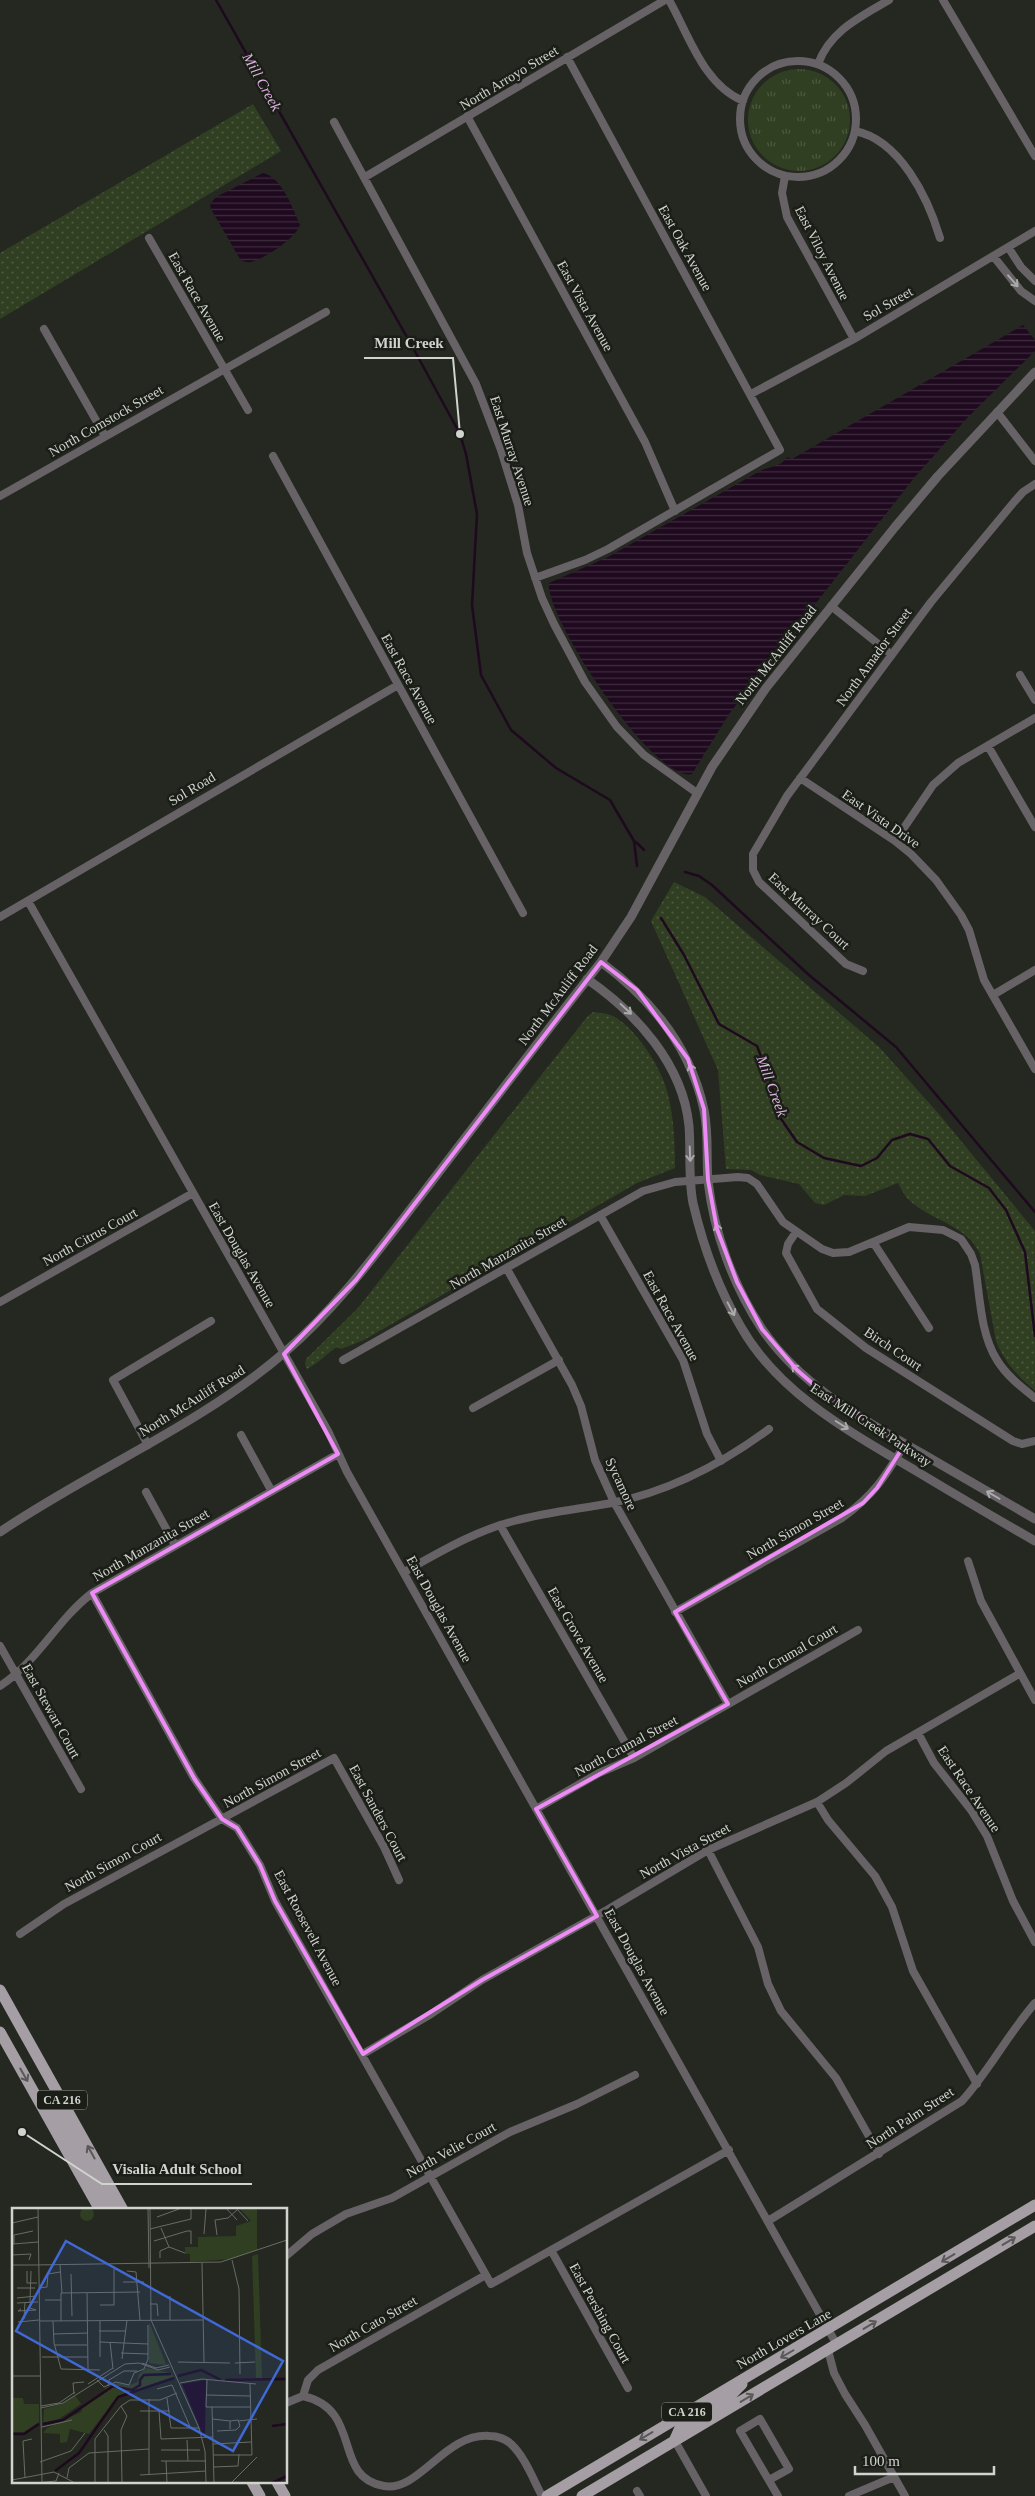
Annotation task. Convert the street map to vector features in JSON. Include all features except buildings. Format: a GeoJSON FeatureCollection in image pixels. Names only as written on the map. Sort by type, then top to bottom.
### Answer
{"type":"FeatureCollection","features":[{"type":"Feature","properties":{"kind":"main road","name":"CA 216"},"geometry":{"type":"LineString","coordinates":[[0,1990],[122,2208]]}},
{"type":"Feature","properties":{"kind":"main road","name":"CA 216"},"geometry":{"type":"LineString","coordinates":[[0,2032],[99,2208]]}},
{"type":"Feature","properties":{"kind":"main road"},"geometry":{"type":"LineString","coordinates":[[43,2108],[52,2108],[60,2117],[110,2208]]}},
{"type":"Feature","properties":{"kind":"main road","name":"North Lovers Lane"},"geometry":{"type":"LineString","coordinates":[[547,2496],[829,2330],[1035,2205]]}},
{"type":"Feature","properties":{"kind":"main road","name":"CA 216"},"geometry":{"type":"LineString","coordinates":[[582,2496],[1035,2226]]}},
{"type":"Feature","properties":{"kind":"main road"},"geometry":{"type":"LineString","coordinates":[[675,2441],[674,2436],[679,2430],[724,2402],[749,2376]]}},
{"type":"Feature","properties":{"kind":"main road"},"geometry":{"type":"LineString","coordinates":[[253,2484],[260,2496]]}},
{"type":"Feature","properties":{"kind":"main road"},"geometry":{"type":"LineString","coordinates":[[278,2484],[285,2496]]}},
{"type":"Feature","properties":{"kind":"street","name":"North Arroyo Street"},"geometry":{"type":"LineString","coordinates":[[365,177],[665,0]]}},
{"type":"Feature","properties":{"kind":"street"},"geometry":{"type":"LineString","coordinates":[[669,0],[711,76],[727,93],[743,101]]}},
{"type":"Feature","properties":{"kind":"street"},"geometry":{"type":"LineString","coordinates":[[818,64],[824,50],[841,30],[889,0]]}},
{"type":"Feature","properties":{"kind":"street"},"geometry":{"type":"LineString","coordinates":[[943,0],[1035,156]]}},
{"type":"Feature","properties":{"kind":"street","name":"East Oak Avenue"},"geometry":{"type":"LineString","coordinates":[[567,58],[780,450],[675,511]]}},
{"type":"Feature","properties":{"kind":"street"},"geometry":{"type":"LineString","coordinates":[[798,61],[818,64],[838,78],[852,98],[856,114],[855,131],[848,149],[836,163],[820,173],[802,178],[785,176],[766,168],[752,156],[743,139],[740,121],[743,101],[750,86],[763,72],[780,64],[798,61]]}},
{"type":"Feature","properties":{"kind":"street","name":"East Vista Avenue"},"geometry":{"type":"LineString","coordinates":[[467,116],[645,442],[675,511]]}},
{"type":"Feature","properties":{"kind":"street","name":"East Murray Avenue"},"geometry":{"type":"LineString","coordinates":[[334,122],[476,384],[511,480],[535,578],[554,624],[600,705],[630,742],[644,755],[698,792]]}},
{"type":"Feature","properties":{"kind":"street"},"geometry":{"type":"LineString","coordinates":[[855,131],[874,137],[897,156],[931,211],[940,238]]}},
{"type":"Feature","properties":{"kind":"street","name":"East Viloy Avenue"},"geometry":{"type":"LineString","coordinates":[[785,176],[782,193],[787,217],[854,339]]}},
{"type":"Feature","properties":{"kind":"street","name":"Sol Street"},"geometry":{"type":"LineString","coordinates":[[751,394],[854,339],[1035,231]]}},
{"type":"Feature","properties":{"kind":"street","name":"East Race Avenue"},"geometry":{"type":"LineString","coordinates":[[149,238],[248,410]]}},
{"type":"Feature","properties":{"kind":"street"},"geometry":{"type":"LineString","coordinates":[[1008,247],[1021,267],[1035,280]]}},
{"type":"Feature","properties":{"kind":"street"},"geometry":{"type":"LineString","coordinates":[[994,257],[1021,291],[1035,301]]}},
{"type":"Feature","properties":{"kind":"street","name":"North Comstock Street"},"geometry":{"type":"LineString","coordinates":[[0,496],[326,312]]}},
{"type":"Feature","properties":{"kind":"street"},"geometry":{"type":"LineString","coordinates":[[44,329],[104,436]]}},
{"type":"Feature","properties":{"kind":"street","name":"North McAuliff Road"},"geometry":{"type":"LineString","coordinates":[[0,1532],[46,1501],[148,1445],[226,1398],[284,1354],[316,1324],[356,1280],[601,962],[631,917],[698,792],[738,726],[901,519],[996,412],[1035,372]]}},
{"type":"Feature","properties":{"kind":"street"},"geometry":{"type":"LineString","coordinates":[[996,412],[1035,461]]}},
{"type":"Feature","properties":{"kind":"street","name":"East Race Avenue"},"geometry":{"type":"LineString","coordinates":[[273,456],[523,913]]}},
{"type":"Feature","properties":{"kind":"street","name":"North Amador Street"},"geometry":{"type":"LineString","coordinates":[[753,859],[753,854],[776,814],[800,778],[911,628],[975,547],[1024,492],[1035,484]]}},
{"type":"Feature","properties":{"kind":"street"},"geometry":{"type":"LineString","coordinates":[[535,578],[585,560],[675,511]]}},
{"type":"Feature","properties":{"kind":"street"},"geometry":{"type":"LineString","coordinates":[[831,606],[892,655]]}},
{"type":"Feature","properties":{"kind":"street"},"geometry":{"type":"LineString","coordinates":[[1020,675],[1035,700]]}},
{"type":"Feature","properties":{"kind":"street","name":"Sol Road"},"geometry":{"type":"LineString","coordinates":[[0,917],[398,685]]}},
{"type":"Feature","properties":{"kind":"street"},"geometry":{"type":"LineString","coordinates":[[894,841],[934,785],[958,763],[1035,718]]}},
{"type":"Feature","properties":{"kind":"street"},"geometry":{"type":"LineString","coordinates":[[988,746],[1035,828]]}},
{"type":"Feature","properties":{"kind":"street","name":"East Vista Drive"},"geometry":{"type":"LineString","coordinates":[[800,778],[894,841],[922,864],[954,904],[969,930],[979,967],[993,994]]}},
{"type":"Feature","properties":{"kind":"street","name":"East Murray Court"},"geometry":{"type":"LineString","coordinates":[[753,859],[753,870],[759,882],[846,964],[863,971]]}},
{"type":"Feature","properties":{"kind":"street","name":"East Douglas Avenue"},"geometry":{"type":"LineString","coordinates":[[28,901],[328,1431],[338,1454],[768,2220],[829,2330],[832,2347]]}},
{"type":"Feature","properties":{"kind":"street","name":"East Mill Creek Parkway"},"geometry":{"type":"LineString","coordinates":[[601,962],[637,990],[673,1034],[688,1060],[704,1109],[708,1134],[708,1180],[724,1252],[745,1299],[762,1329],[797,1370],[842,1406],[1035,1519]]}},
{"type":"Feature","properties":{"kind":"street"},"geometry":{"type":"LineString","coordinates":[[1035,970],[993,994],[1035,1069]]}},
{"type":"Feature","properties":{"kind":"street","name":"East Mill Creek Parkway"},"geometry":{"type":"LineString","coordinates":[[587,979],[624,1007],[640,1023],[667,1064],[677,1084],[688,1124],[690,1182],[693,1201],[714,1273],[741,1328],[756,1350],[800,1395],[835,1420],[896,1459],[1035,1541]]}},
{"type":"Feature","properties":{"kind":"street","name":"North Manzanita Street"},"geometry":{"type":"LineString","coordinates":[[343,1360],[600,1215],[657,1186],[738,1178],[753,1181],[783,1222],[796,1232],[833,1253],[849,1252],[909,1227],[943,1230],[961,1239],[971,1254],[975,1265],[987,1338],[992,1352],[1016,1382],[1035,1398]]}},
{"type":"Feature","properties":{"kind":"street","name":"North Citrus Court"},"geometry":{"type":"LineString","coordinates":[[0,1302],[193,1194]]}},
{"type":"Feature","properties":{"kind":"street","name":"East Race Avenue"},"geometry":{"type":"LineString","coordinates":[[600,1215],[683,1360],[707,1434],[721,1461]]}},
{"type":"Feature","properties":{"kind":"street","name":"Birch Court"},"geometry":{"type":"LineString","coordinates":[[796,1232],[788,1244],[786,1253],[817,1309],[866,1348],[1013,1441],[1022,1444],[1035,1441]]}},
{"type":"Feature","properties":{"kind":"street"},"geometry":{"type":"LineString","coordinates":[[873,1242],[929,1328]]}},
{"type":"Feature","properties":{"kind":"street","name":"Sycamore"},"geometry":{"type":"LineString","coordinates":[[507,1268],[559,1360],[581,1406],[595,1460],[614,1502],[728,1704]]}},
{"type":"Feature","properties":{"kind":"street"},"geometry":{"type":"LineString","coordinates":[[148,1445],[112,1380],[210,1321]]}},
{"type":"Feature","properties":{"kind":"street"},"geometry":{"type":"LineString","coordinates":[[473,1408],[559,1360]]}},
{"type":"Feature","properties":{"kind":"street"},"geometry":{"type":"LineString","coordinates":[[404,1572],[464,1539],[500,1525],[544,1514],[614,1502],[672,1485],[721,1461],[769,1428]]}},
{"type":"Feature","properties":{"kind":"street"},"geometry":{"type":"LineString","coordinates":[[241,1435],[271,1490]]}},
{"type":"Feature","properties":{"kind":"street","name":"North Simon Street"},"geometry":{"type":"LineString","coordinates":[[675,1612],[842,1518],[863,1503],[877,1488],[905,1444]]}},
{"type":"Feature","properties":{"kind":"street","name":"North Manzanita Street"},"geometry":{"type":"LineString","coordinates":[[0,1686],[31,1662],[68,1615],[92,1593],[271,1490],[338,1454]]}},
{"type":"Feature","properties":{"kind":"street"},"geometry":{"type":"LineString","coordinates":[[146,1492],[175,1545]]}},
{"type":"Feature","properties":{"kind":"street","name":"East Grove Avenue"},"geometry":{"type":"LineString","coordinates":[[500,1525],[634,1758]]}},
{"type":"Feature","properties":{"kind":"street"},"geometry":{"type":"LineString","coordinates":[[968,1561],[981,1601],[1019,1674],[1035,1700]]}},
{"type":"Feature","properties":{"kind":"street","name":"East Roosevelt Avenue"},"geometry":{"type":"LineString","coordinates":[[92,1593],[194,1778],[222,1820],[237,1828],[260,1865],[276,1901],[363,2054],[484,2276],[491,2284],[551,2250]]}},
{"type":"Feature","properties":{"kind":"street","name":"North Crumal Court"},"geometry":{"type":"LineString","coordinates":[[728,1704],[858,1630]]}},
{"type":"Feature","properties":{"kind":"street","name":"East Stewart Court"},"geometry":{"type":"LineString","coordinates":[[0,1646],[81,1789]]}},
{"type":"Feature","properties":{"kind":"street","name":"North Vista Street"},"geometry":{"type":"LineString","coordinates":[[363,2054],[431,2014],[482,1980],[597,1916],[708,1850],[817,1802],[846,1783],[886,1751],[1019,1674]]}},
{"type":"Feature","properties":{"kind":"street","name":"North Crumal Street"},"geometry":{"type":"LineString","coordinates":[[536,1809],[599,1774],[634,1758],[728,1704]]}},
{"type":"Feature","properties":{"kind":"street","name":"East Race Avenue"},"geometry":{"type":"LineString","coordinates":[[918,1733],[934,1763],[971,1810],[987,1836],[1013,1901],[1035,1942]]}},
{"type":"Feature","properties":{"kind":"street","name":"North Simon Street"},"geometry":{"type":"LineString","coordinates":[[222,1820],[334,1758]]}},
{"type":"Feature","properties":{"kind":"street","name":"East Sanders Court"},"geometry":{"type":"LineString","coordinates":[[334,1758],[384,1847],[399,1880]]}},
{"type":"Feature","properties":{"kind":"street"},"geometry":{"type":"LineString","coordinates":[[817,1802],[828,1820],[875,1876],[892,1907],[913,1971],[977,2084]]}},
{"type":"Feature","properties":{"kind":"street","name":"North Simon Court"},"geometry":{"type":"LineString","coordinates":[[20,1934],[64,1904],[171,1844],[222,1820]]}},
{"type":"Feature","properties":{"kind":"street"},"geometry":{"type":"LineString","coordinates":[[708,1850],[758,1947],[768,1984],[781,2011],[836,2078],[879,2154]]}},
{"type":"Feature","properties":{"kind":"street","name":"North Palm Street"},"geometry":{"type":"LineString","coordinates":[[768,2220],[879,2154],[962,2101],[977,2084],[1035,2003]]}},
{"type":"Feature","properties":{"kind":"street","name":"North Velie Court"},"geometry":{"type":"LineString","coordinates":[[288,2254],[331,2222],[346,2214],[392,2198],[430,2175],[510,2132],[577,2104],[635,2075]]}},
{"type":"Feature","properties":{"kind":"street"},"geometry":{"type":"LineString","coordinates":[[551,2250],[729,2150]]}},
{"type":"Feature","properties":{"kind":"street","name":"East Pershing Court"},"geometry":{"type":"LineString","coordinates":[[551,2250],[628,2388]]}},
{"type":"Feature","properties":{"kind":"street","name":"North Cato Street"},"geometry":{"type":"LineString","coordinates":[[303,2396],[308,2380],[318,2370],[484,2276]]}},
{"type":"Feature","properties":{"kind":"street"},"geometry":{"type":"LineString","coordinates":[[832,2347],[834,2373],[905,2496]]}},
{"type":"Feature","properties":{"kind":"street"},"geometry":{"type":"LineString","coordinates":[[288,2402],[303,2396],[316,2399],[328,2407],[343,2429],[352,2461],[360,2474],[383,2486],[408,2482],[448,2449],[464,2440],[480,2435],[497,2436],[510,2443],[520,2455],[542,2496]]}},
{"type":"Feature","properties":{"kind":"street"},"geometry":{"type":"LineString","coordinates":[[769,2480],[789,2469],[760,2419],[740,2431],[778,2496]]}},
{"type":"Feature","properties":{"kind":"street"},"geometry":{"type":"LineString","coordinates":[[675,2441],[706,2496]]}},
{"type":"Feature","properties":{"kind":"street"},"geometry":{"type":"LineString","coordinates":[[849,2496],[894,2476]]}},
{"type":"Feature","properties":{"kind":"highlighted area"},"geometry":{"type":"Polygon","coordinates":[[[601,962],[637,990],[688,1059],[704,1109],[708,1180],[717,1229],[737,1282],[762,1329],[797,1370],[819,1389],[905,1444],[877,1488],[863,1503],[675,1612],[728,1704],[536,1809],[597,1916],[482,1980],[363,2054],[275,1901],[260,1865],[237,1828],[222,1819],[194,1778],[92,1593],[338,1454],[284,1354],[356,1280],[601,962]]]}},
{"type":"Feature","properties":{"kind":"green space"},"geometry":{"type":"Polygon","coordinates":[[[799,69],[819,73],[835,84],[846,100],[850,120],[846,140],[835,156],[819,167],[799,171],[779,167],[763,156],[752,140],[748,120],[752,100],[763,84],[779,73],[799,69]]]}},
{"type":"Feature","properties":{"kind":"green space"},"geometry":{"type":"Polygon","coordinates":[[[253,104],[281,151],[0,319],[0,253],[253,104]]]}},
{"type":"Feature","properties":{"kind":"green space"},"geometry":{"type":"Polygon","coordinates":[[[674,882],[705,897],[880,1048],[938,1113],[1035,1231],[1035,1391],[1012,1368],[1003,1356],[996,1341],[980,1254],[960,1231],[912,1203],[898,1183],[865,1196],[844,1195],[824,1205],[815,1203],[799,1184],[760,1175],[751,1170],[726,1169],[718,1070],[651,921],[674,882]]]}},
{"type":"Feature","properties":{"kind":"green space"},"geometry":{"type":"Polygon","coordinates":[[[593,1012],[604,1013],[624,1023],[641,1041],[661,1074],[670,1104],[674,1131],[675,1168],[637,1183],[364,1340],[341,1349],[337,1347],[307,1369],[306,1359],[358,1308],[587,1017],[593,1012]]]}},
{"type":"Feature","properties":{"kind":"shaded area"},"geometry":{"type":"Polygon","coordinates":[[[263,173],[276,181],[286,194],[300,225],[292,236],[279,247],[257,260],[246,262],[240,259],[211,209],[210,204],[216,197],[263,173]]]}},
{"type":"Feature","properties":{"kind":"shaded area"},"geometry":{"type":"Polygon","coordinates":[[[1023,325],[1035,340],[1035,351],[968,417],[914,478],[729,714],[692,774],[675,770],[653,753],[629,727],[583,661],[564,629],[552,601],[549,583],[608,557],[760,471],[778,465],[787,457],[792,459],[1023,325]]]}},
{"type":"Feature","properties":{"kind":"waterway","name":"Mill Creek"},"geometry":{"type":"LineString","coordinates":[[216,0],[460,434],[466,454],[477,514],[472,605],[481,675],[511,730],[556,768],[610,800],[634,841],[637,866]]}},
{"type":"Feature","properties":{"kind":"waterway"},"geometry":{"type":"LineString","coordinates":[[636,842],[644,850]]}},
{"type":"Feature","properties":{"kind":"waterway"},"geometry":{"type":"LineString","coordinates":[[685,872],[699,876],[712,885],[809,975],[896,1047],[1035,1212]]}},
{"type":"Feature","properties":{"kind":"waterway","name":"Mill Creek"},"geometry":{"type":"LineString","coordinates":[[661,918],[684,955],[719,1024],[757,1046],[771,1082],[779,1116],[797,1142],[824,1158],[861,1166],[877,1158],[892,1140],[910,1134],[928,1139],[950,1166],[989,1188],[1006,1210],[1025,1252],[1035,1336]]}},
{"type":"Feature","properties":{"kind":"place","name":"Mill Creek"},"geometry":{"type":"Point","coordinates":[460,434]}},
{"type":"Feature","properties":{"kind":"place","name":"Visalia Adult School"},"geometry":{"type":"Point","coordinates":[22,2132]}}]}
